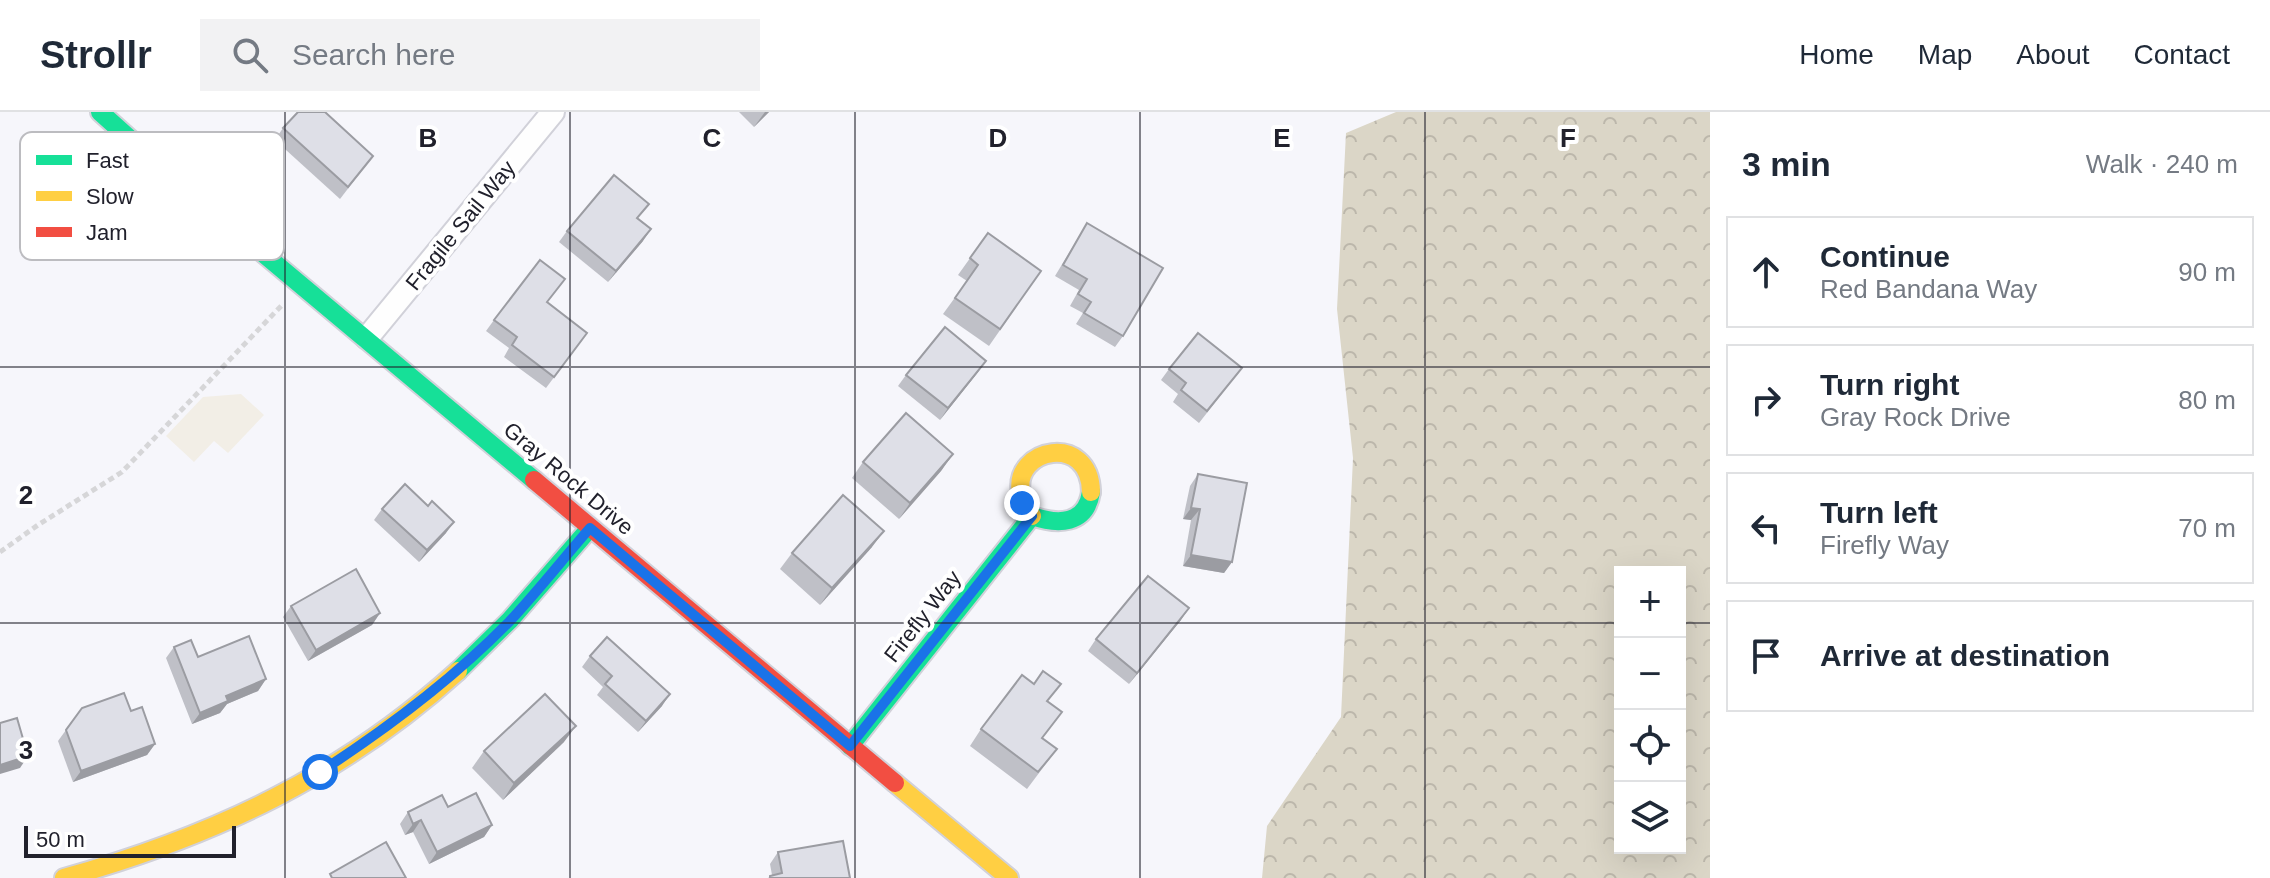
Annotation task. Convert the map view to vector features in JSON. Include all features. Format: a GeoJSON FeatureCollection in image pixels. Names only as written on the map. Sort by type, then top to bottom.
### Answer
{"type":"FeatureCollection","features":[{"type":"Feature","properties":{"kind":"street","name":"Gray Rock Drive"},"geometry":{"type":"LineString","coordinates":[[100,112],[122,132]]}},
{"type":"Feature","properties":{"kind":"street","name":"Fragile Sail Way"},"geometry":{"type":"LineString","coordinates":[[367,338],[553,112]]}},
{"type":"Feature","properties":{"kind":"street","name":"Gray Rock Drive"},"geometry":{"type":"LineString","coordinates":[[271,260],[1009,878]]}},
{"type":"Feature","properties":{"kind":"street"},"geometry":{"type":"LineString","coordinates":[[1060,451],[1076,457],[1085,465],[1092,480],[1091,498],[1083,512],[1070,522],[1052,524],[1032,516],[1022,503],[1020,481],[1028,464],[1043,453],[1060,451]]}},
{"type":"Feature","properties":{"kind":"street","name":"Firefly Way"},"geometry":{"type":"LineString","coordinates":[[850,746],[1032,516]]}},
{"type":"Feature","properties":{"kind":"street"},"geometry":{"type":"LineString","coordinates":[[64,878],[202,833],[266,803],[385,730],[447,680],[509,621],[590,528]]}},
{"type":"Feature","properties":{"kind":"path"},"geometry":{"type":"LineString","coordinates":[[0,552],[122,472],[301,285]]}},
{"type":"Feature","properties":{"kind":"green space"},"geometry":{"type":"Polygon","coordinates":[[[1396,112],[1710,112],[1710,878],[1262,878],[1267,826],[1341,717],[1353,458],[1337,309],[1346,133],[1396,112]]]}},
{"type":"Feature","properties":{"kind":"shaded area"},"geometry":{"type":"Polygon","coordinates":[[[241,394],[264,415],[228,453],[214,441],[194,462],[166,436],[203,397],[241,394]]]}},
{"type":"Feature","properties":{"kind":"building"},"geometry":{"type":"Polygon","coordinates":[[[298,112],[325,112],[373,156],[348,187],[283,128],[298,112]]]}},
{"type":"Feature","properties":{"kind":"building"},"geometry":{"type":"Polygon","coordinates":[[[614,175],[649,204],[637,218],[651,229],[616,271],[567,231],[614,175]]]}},
{"type":"Feature","properties":{"kind":"building"},"geometry":{"type":"Polygon","coordinates":[[[1087,223],[1163,268],[1123,336],[1084,313],[1091,302],[1078,294],[1087,279],[1063,265],[1087,223]]]}},
{"type":"Feature","properties":{"kind":"building"},"geometry":{"type":"Polygon","coordinates":[[[988,233],[1041,271],[1000,329],[955,298],[978,265],[970,258],[988,233]]]}},
{"type":"Feature","properties":{"kind":"building"},"geometry":{"type":"Polygon","coordinates":[[[540,260],[565,279],[547,302],[587,333],[554,377],[512,345],[517,337],[494,320],[540,260]]]}},
{"type":"Feature","properties":{"kind":"building"},"geometry":{"type":"Polygon","coordinates":[[[945,327],[986,361],[948,408],[906,375],[945,327]]]}},
{"type":"Feature","properties":{"kind":"building"},"geometry":{"type":"Polygon","coordinates":[[[1198,333],[1242,368],[1207,411],[1181,390],[1186,383],[1169,369],[1198,333]]]}},
{"type":"Feature","properties":{"kind":"building"},"geometry":{"type":"Polygon","coordinates":[[[906,413],[953,454],[910,503],[863,462],[906,413]]]}},
{"type":"Feature","properties":{"kind":"building"},"geometry":{"type":"Polygon","coordinates":[[[1198,474],[1247,483],[1232,562],[1191,555],[1200,509],[1191,508],[1198,474]]]}},
{"type":"Feature","properties":{"kind":"building"},"geometry":{"type":"Polygon","coordinates":[[[405,484],[428,506],[432,501],[454,522],[427,550],[382,509],[405,484]]]}},
{"type":"Feature","properties":{"kind":"building"},"geometry":{"type":"Polygon","coordinates":[[[843,495],[884,531],[832,588],[792,553],[843,495]]]}},
{"type":"Feature","properties":{"kind":"building"},"geometry":{"type":"Polygon","coordinates":[[[356,569],[380,613],[316,650],[291,606],[356,569]]]}},
{"type":"Feature","properties":{"kind":"building"},"geometry":{"type":"Polygon","coordinates":[[[1148,576],[1189,608],[1137,673],[1096,639],[1148,576]]]}},
{"type":"Feature","properties":{"kind":"building"},"geometry":{"type":"Polygon","coordinates":[[[249,636],[266,679],[226,696],[228,701],[200,713],[174,647],[191,640],[198,657],[249,636]]]}},
{"type":"Feature","properties":{"kind":"building"},"geometry":{"type":"Polygon","coordinates":[[[607,637],[670,694],[646,721],[605,684],[612,676],[590,656],[607,637]]]}},
{"type":"Feature","properties":{"kind":"building"},"geometry":{"type":"Polygon","coordinates":[[[1043,671],[1061,684],[1047,701],[1062,712],[1042,738],[1057,749],[1038,772],[981,729],[1022,675],[1034,684],[1043,671]]]}},
{"type":"Feature","properties":{"kind":"building"},"geometry":{"type":"Polygon","coordinates":[[[124,693],[131,711],[142,707],[155,744],[81,771],[66,730],[82,708],[124,693]]]}},
{"type":"Feature","properties":{"kind":"building"},"geometry":{"type":"Polygon","coordinates":[[[545,694],[576,726],[514,783],[484,751],[545,694]]]}},
{"type":"Feature","properties":{"kind":"building"},"geometry":{"type":"Polygon","coordinates":[[[17,718],[28,756],[0,765],[0,723],[17,718]]]}},
{"type":"Feature","properties":{"kind":"building"},"geometry":{"type":"Polygon","coordinates":[[[476,793],[492,825],[437,852],[421,820],[413,824],[408,812],[442,795],[448,807],[476,793]]]}},
{"type":"Feature","properties":{"kind":"building"},"geometry":{"type":"Polygon","coordinates":[[[843,841],[850,878],[770,878],[782,873],[778,852],[843,841]]]}},
{"type":"Feature","properties":{"kind":"building"},"geometry":{"type":"Polygon","coordinates":[[[386,842],[406,878],[332,878],[330,874],[386,842]]]}},
{"type":"Feature","properties":{"kind":"traffic: fast"},"geometry":{"type":"LineString","coordinates":[[100,112],[122,132]]}},
{"type":"Feature","properties":{"kind":"traffic: fast"},"geometry":{"type":"LineString","coordinates":[[271,260],[534,480]]}},
{"type":"Feature","properties":{"kind":"traffic: fast"},"geometry":{"type":"LineString","coordinates":[[850,746],[1032,516],[1051,521],[1069,520],[1083,511],[1091,492]]}},
{"type":"Feature","properties":{"kind":"traffic: fast"},"geometry":{"type":"LineString","coordinates":[[458,671],[510,620],[590,528]]}},
{"type":"Feature","properties":{"kind":"traffic: slow"},"geometry":{"type":"LineString","coordinates":[[1032,516],[1022,496],[1021,478],[1028,465],[1039,457],[1052,453],[1066,454],[1078,461],[1087,473],[1091,492]]}},
{"type":"Feature","properties":{"kind":"traffic: slow"},"geometry":{"type":"LineString","coordinates":[[64,878],[173,843],[274,798],[369,742],[458,671]]}},
{"type":"Feature","properties":{"kind":"traffic: slow"},"geometry":{"type":"LineString","coordinates":[[895,783],[1009,878]]}},
{"type":"Feature","properties":{"kind":"traffic: jam"},"geometry":{"type":"LineString","coordinates":[[534,480],[895,783]]}},
{"type":"Feature","properties":{"kind":"route"},"geometry":{"type":"LineString","coordinates":[[320,772],[385,730],[447,680],[509,621],[590,528],[850,746],[1032,516],[1022,503]]}}]}
